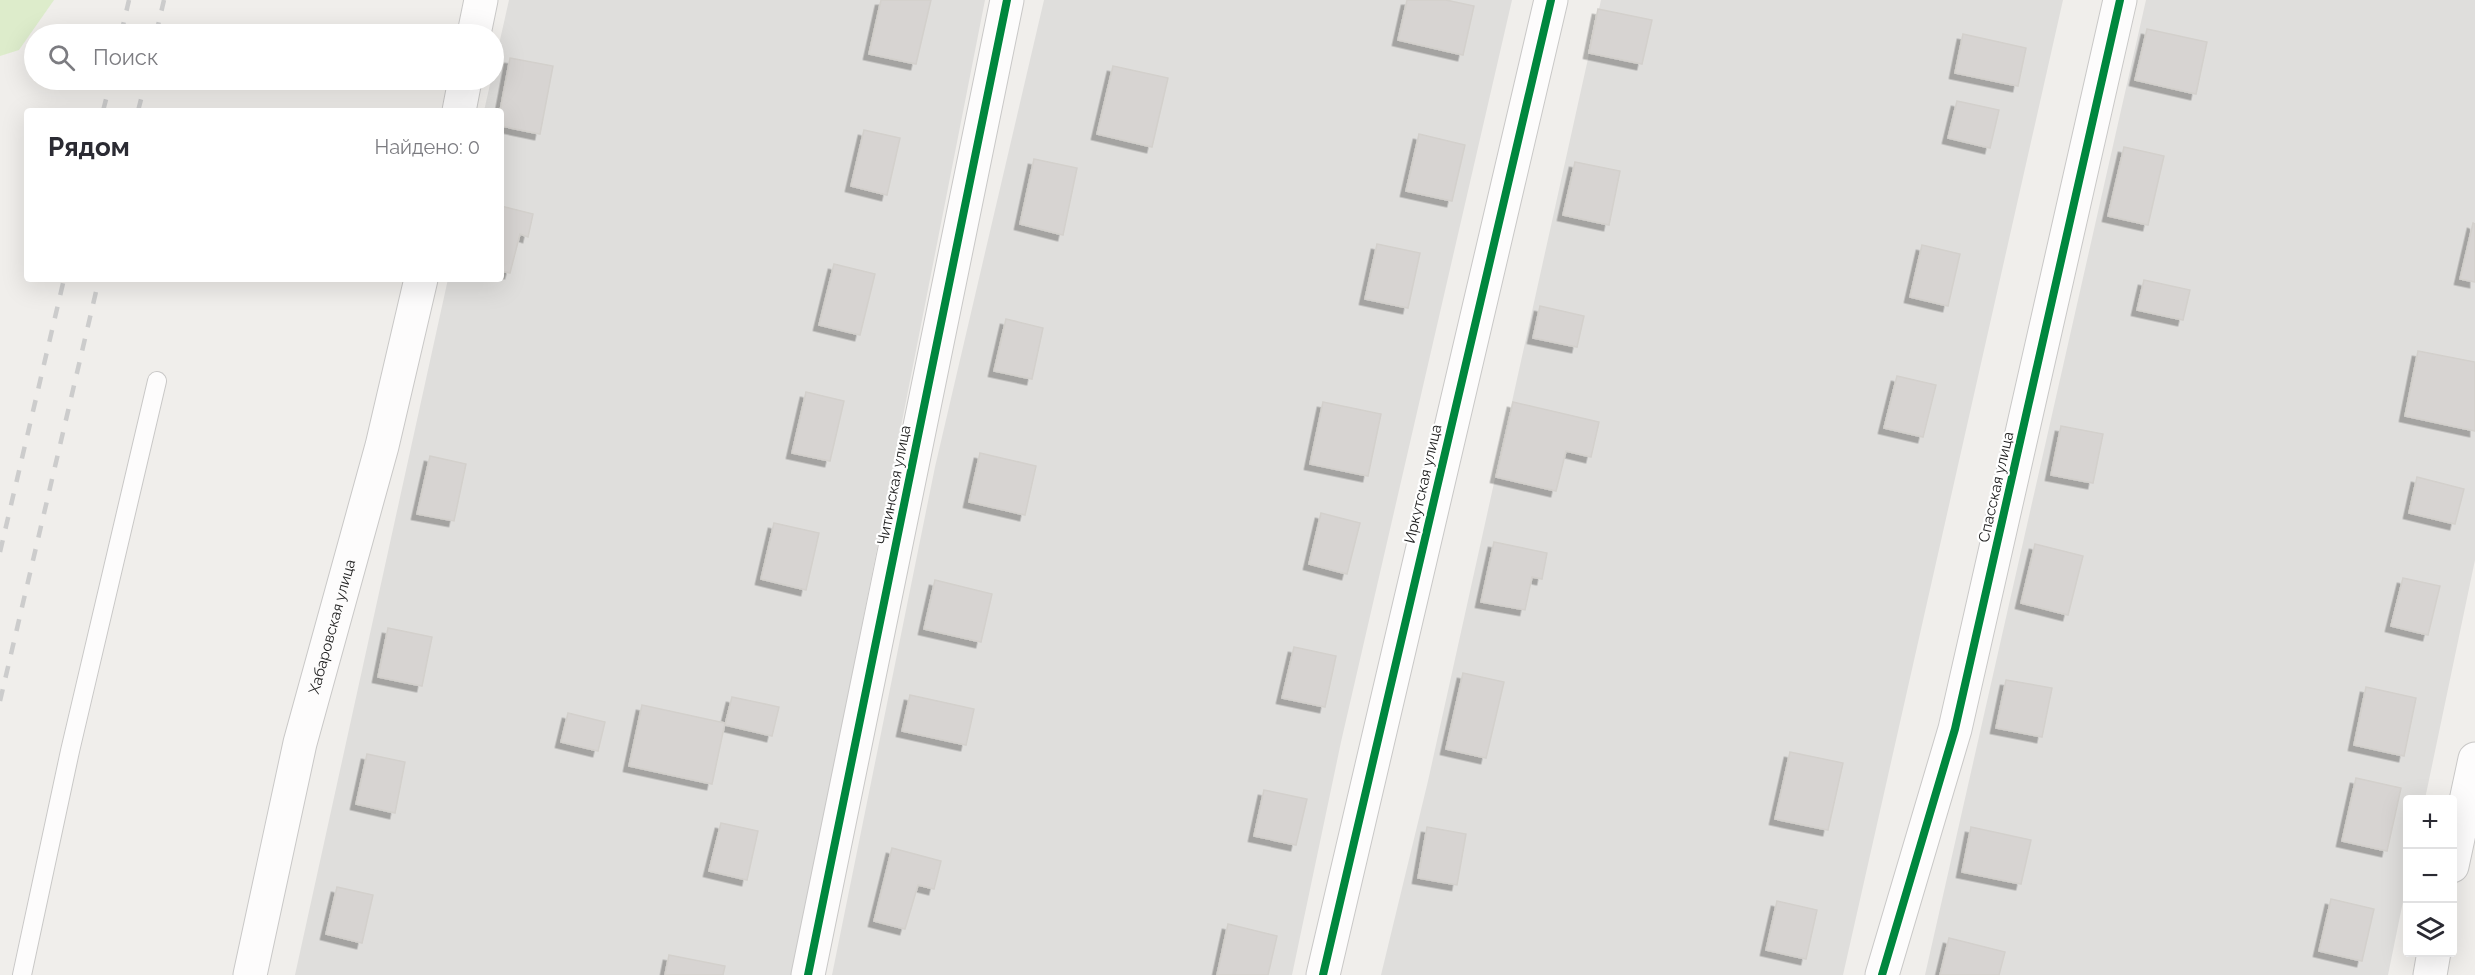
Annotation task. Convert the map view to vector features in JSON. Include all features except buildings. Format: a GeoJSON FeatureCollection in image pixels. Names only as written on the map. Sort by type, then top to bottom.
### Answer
{"type":"FeatureCollection","features":[{"type":"Feature","properties":{"kind":"street"},"geometry":{"type":"LineString","coordinates":[[476,24],[481,0]]}},
{"type":"Feature","properties":{"kind":"street","name":"Читинская улица"},"geometry":{"type":"LineString","coordinates":[[808,975],[1008,0]]}},
{"type":"Feature","properties":{"kind":"street","name":"Иркутская улица"},"geometry":{"type":"LineString","coordinates":[[1323,975],[1551,0]]}},
{"type":"Feature","properties":{"kind":"street","name":"Спасская улица"},"geometry":{"type":"LineString","coordinates":[[1882,975],[1955,729],[2120,0]]}},
{"type":"Feature","properties":{"kind":"street"},"geometry":{"type":"LineString","coordinates":[[460,108],[463,90]]}},
{"type":"Feature","properties":{"kind":"street","name":"Хабаровская улица"},"geometry":{"type":"LineString","coordinates":[[250,975],[300,743],[382,446],[420,282]]}},
{"type":"Feature","properties":{"kind":"street"},"geometry":{"type":"LineString","coordinates":[[2456,849],[2475,759]]}},
{"type":"Feature","properties":{"kind":"street"},"geometry":{"type":"LineString","coordinates":[[2430,975],[2433,957]]}},
{"type":"Feature","properties":{"kind":"lane"},"geometry":{"type":"LineString","coordinates":[[22,975],[70,751],[157,381]]}},
{"type":"Feature","properties":{"kind":"shaded area"},"geometry":{"type":"Polygon","coordinates":[[[509,0],[985,0],[793,975],[295,975],[447,282],[504,282],[504,108],[485,108],[489,90],[504,90],[504,24],[509,0]]]}},
{"type":"Feature","properties":{"kind":"shaded area"},"geometry":{"type":"Polygon","coordinates":[[[1044,0],[1512,0],[1341,742],[1292,975],[832,975],[935,467],[1044,0]]]}},
{"type":"Feature","properties":{"kind":"shaded area"},"geometry":{"type":"Polygon","coordinates":[[[1601,0],[2063,0],[1843,975],[1381,975],[1428,781],[1601,0]]]}},
{"type":"Feature","properties":{"kind":"shaded area"},"geometry":{"type":"Polygon","coordinates":[[[2146,0],[2475,0],[2475,560],[2426,795],[2403,795],[2403,902],[2388,975],[1925,975],[2146,0]]]}},
{"type":"Feature","properties":{"kind":"green space"},"geometry":{"type":"Polygon","coordinates":[[[0,0],[54,0],[37,24],[24,24],[24,43],[19,50],[0,56],[0,0]]]}},
{"type":"Feature","properties":{"kind":"railway"},"geometry":{"type":"LineString","coordinates":[[123,24],[129,0]]}},
{"type":"Feature","properties":{"kind":"railway"},"geometry":{"type":"LineString","coordinates":[[158,24],[164,0]]}},
{"type":"Feature","properties":{"kind":"railway"},"geometry":{"type":"LineString","coordinates":[[104,108],[108,90]]}},
{"type":"Feature","properties":{"kind":"railway"},"geometry":{"type":"LineString","coordinates":[[139,108],[143,90]]}},
{"type":"Feature","properties":{"kind":"railway"},"geometry":{"type":"LineString","coordinates":[[0,552],[63,282]]}},
{"type":"Feature","properties":{"kind":"railway"},"geometry":{"type":"LineString","coordinates":[[0,701],[98,282]]}},
{"type":"Feature","properties":{"kind":"cycle path"},"geometry":{"type":"LineString","coordinates":[[808,975],[1007,0]]}},
{"type":"Feature","properties":{"kind":"cycle path"},"geometry":{"type":"LineString","coordinates":[[1323,975],[1551,0]]}},
{"type":"Feature","properties":{"kind":"cycle path"},"geometry":{"type":"LineString","coordinates":[[1882,975],[1955,729],[2120,0]]}}]}
